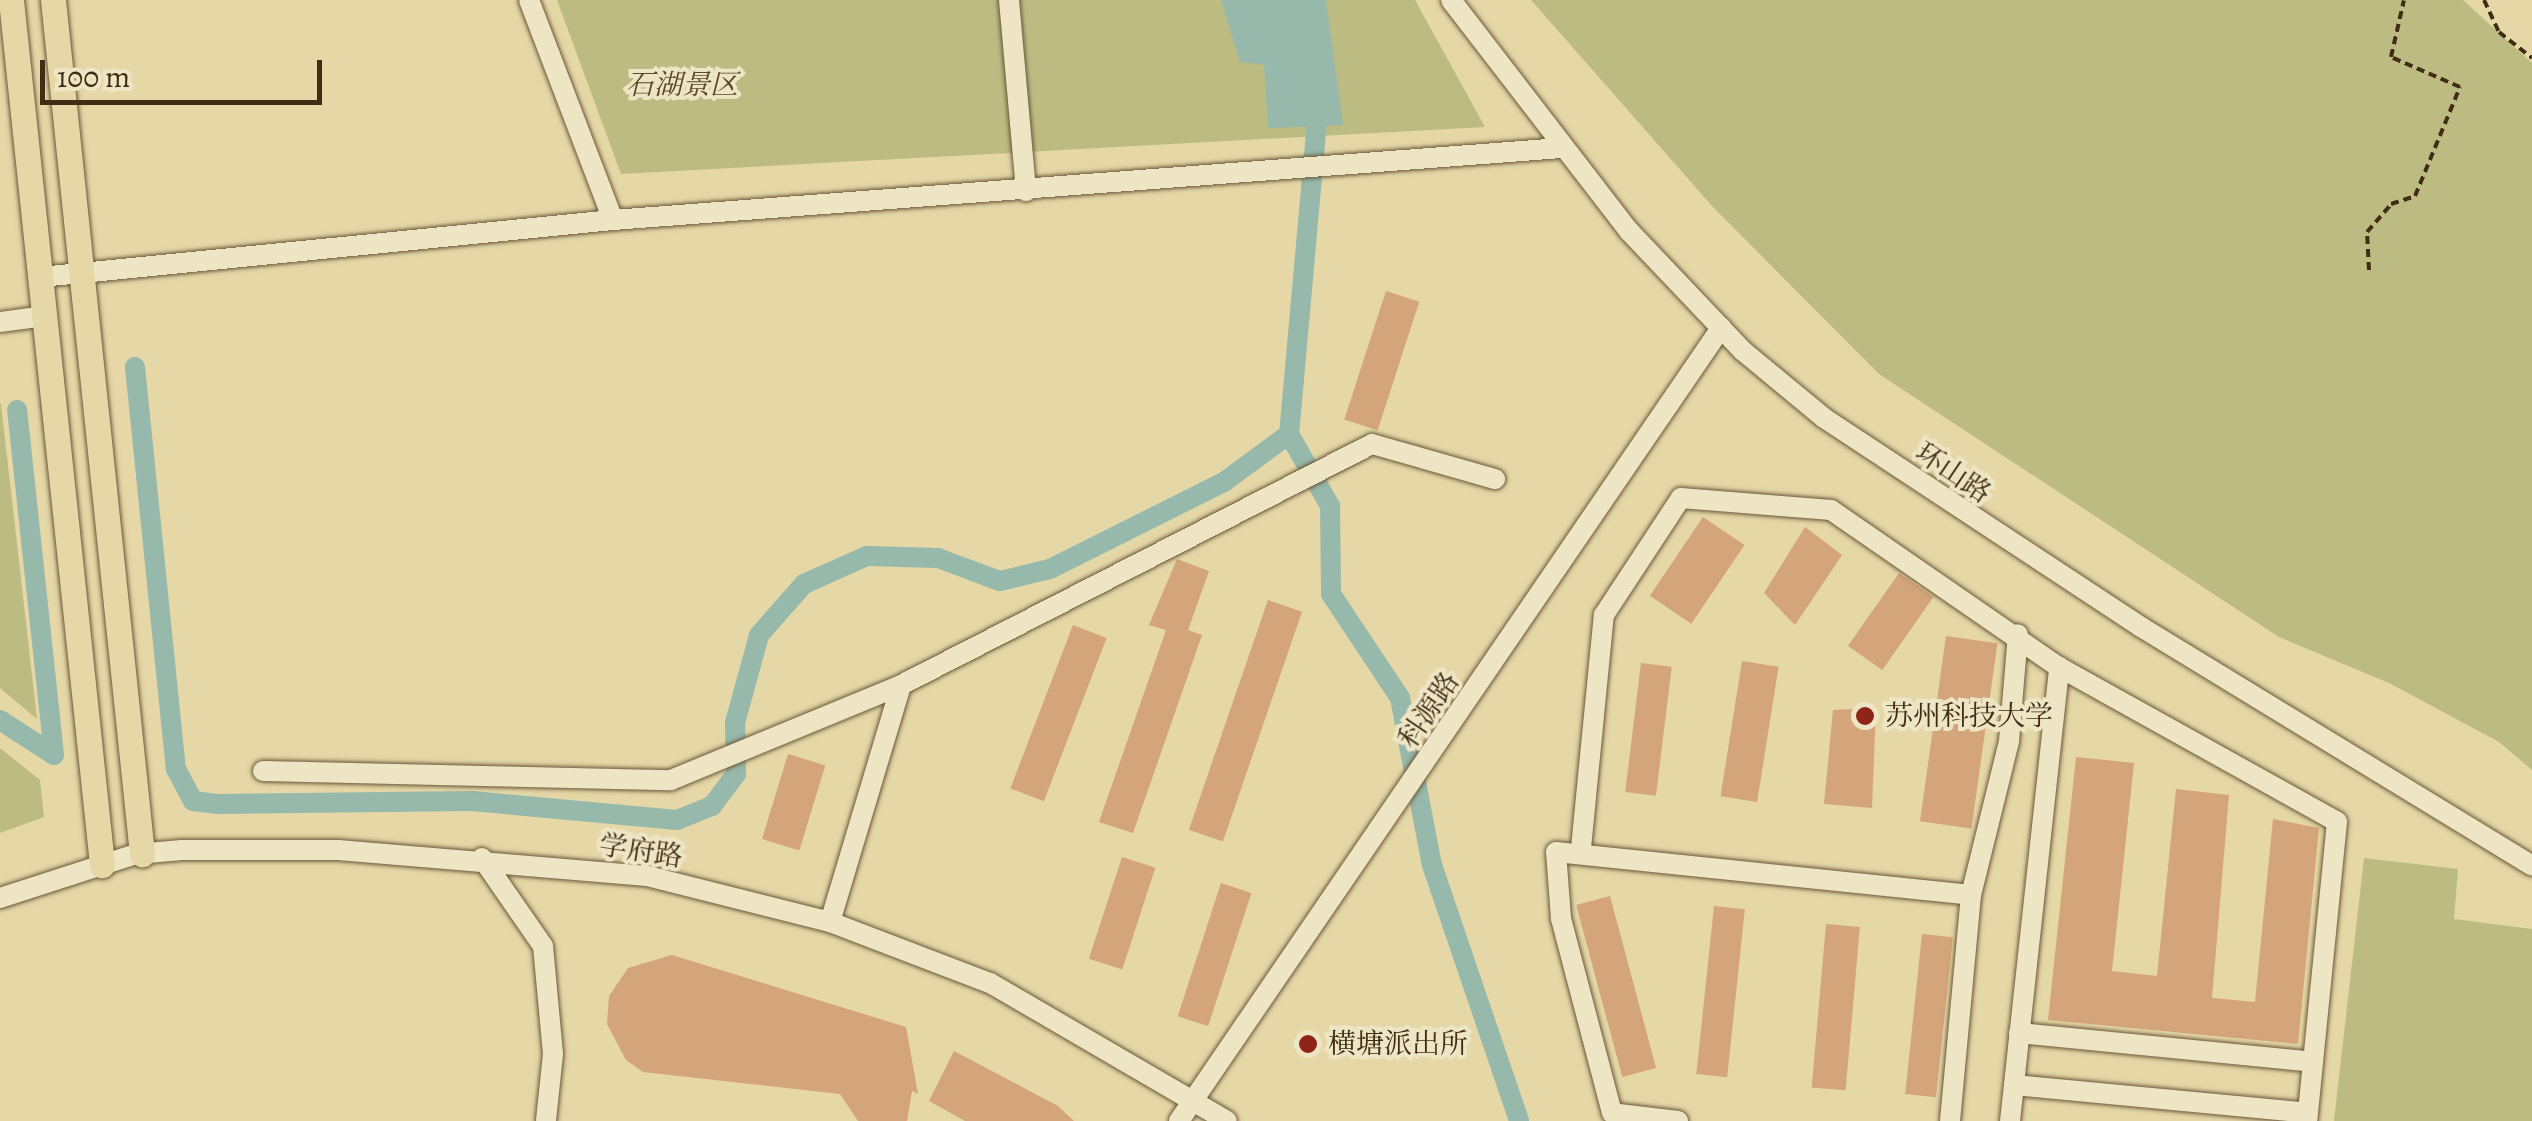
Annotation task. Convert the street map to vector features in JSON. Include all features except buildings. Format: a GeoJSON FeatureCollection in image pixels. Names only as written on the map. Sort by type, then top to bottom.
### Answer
{"type":"FeatureCollection","features":[{"type":"Feature","properties":{"kind":"main road"},"geometry":{"type":"LineString","coordinates":[[11,0],[102,865]]}},
{"type":"Feature","properties":{"kind":"main road"},"geometry":{"type":"LineString","coordinates":[[52,0],[142,854]]}},
{"type":"Feature","properties":{"kind":"street"},"geometry":{"type":"LineString","coordinates":[[529,0],[613,220]]}},
{"type":"Feature","properties":{"kind":"street"},"geometry":{"type":"LineString","coordinates":[[1008,0],[1026,191]]}},
{"type":"Feature","properties":{"kind":"street","name":"环山路"},"geometry":{"type":"LineString","coordinates":[[1451,0],[1562,148],[1720,328],[1824,418],[1982,526],[2532,866]]}},
{"type":"Feature","properties":{"kind":"street"},"geometry":{"type":"LineString","coordinates":[[40,277],[613,220],[1370,169],[1562,148]]}},
{"type":"Feature","properties":{"kind":"street"},"geometry":{"type":"LineString","coordinates":[[0,322],[45,316]]}},
{"type":"Feature","properties":{"kind":"street","name":"科源路"},"geometry":{"type":"LineString","coordinates":[[1179,1121],[1380,833],[1720,328]]}},
{"type":"Feature","properties":{"kind":"street"},"geometry":{"type":"LineString","coordinates":[[264,771],[670,780],[901,685],[1372,444],[1495,479]]}},
{"type":"Feature","properties":{"kind":"street"},"geometry":{"type":"LineString","coordinates":[[1580,848],[1604,615],[1681,498],[1830,510],[2018,634],[2058,666],[2337,822],[2307,1117],[2014,1085]]}},
{"type":"Feature","properties":{"kind":"street"},"geometry":{"type":"LineString","coordinates":[[1950,1121],[1971,895],[2009,741],[2018,634]]}},
{"type":"Feature","properties":{"kind":"street"},"geometry":{"type":"LineString","coordinates":[[2010,1121],[2058,666]]}},
{"type":"Feature","properties":{"kind":"street"},"geometry":{"type":"LineString","coordinates":[[830,922],[901,685]]}},
{"type":"Feature","properties":{"kind":"street"},"geometry":{"type":"LineString","coordinates":[[1678,1121],[1612,1114],[1562,918],[1556,852],[1580,848],[1971,895]]}},
{"type":"Feature","properties":{"kind":"street","name":"学府路"},"geometry":{"type":"LineString","coordinates":[[0,898],[142,854],[482,858],[647,876],[830,922],[990,983],[1196,1097],[1227,1121]]}},
{"type":"Feature","properties":{"kind":"street"},"geometry":{"type":"LineString","coordinates":[[482,858],[543,946],[553,1054],[546,1121]]}},
{"type":"Feature","properties":{"kind":"street"},"geometry":{"type":"LineString","coordinates":[[2020,1033],[2313,1062]]}},
{"type":"Feature","properties":{"kind":"path"},"geometry":{"type":"LineString","coordinates":[[2369,270],[2367,232],[2391,204],[2416,196],[2460,87],[2391,57],[2404,0]]}},
{"type":"Feature","properties":{"kind":"path"},"geometry":{"type":"LineString","coordinates":[[2484,0],[2500,32],[2532,58]]}},
{"type":"Feature","properties":{"kind":"green space","name":"石湖景区"},"geometry":{"type":"Polygon","coordinates":[[[557,0],[1415,0],[1485,127],[621,174],[557,0]]]}},
{"type":"Feature","properties":{"kind":"green space"},"geometry":{"type":"Polygon","coordinates":[[[1531,0],[2463,0],[2532,63],[2532,770],[2499,742],[2389,683],[2279,637],[1879,374],[1712,206],[1531,0]]]}},
{"type":"Feature","properties":{"kind":"green space"},"geometry":{"type":"Polygon","coordinates":[[[1,404],[37,719],[0,688],[1,404]]]}},
{"type":"Feature","properties":{"kind":"green space"},"geometry":{"type":"Polygon","coordinates":[[[0,748],[40,780],[44,817],[0,833],[0,748]]]}},
{"type":"Feature","properties":{"kind":"green space"},"geometry":{"type":"Polygon","coordinates":[[[2364,858],[2458,869],[2454,919],[2532,929],[2532,1121],[2334,1121],[2364,858]]]}},
{"type":"Feature","properties":{"kind":"shaded area"},"geometry":{"type":"Polygon","coordinates":[[[1221,0],[1326,0],[1343,125],[1268,128],[1264,65],[1240,62],[1221,0]]]}},
{"type":"Feature","properties":{"kind":"waterway"},"geometry":{"type":"LineString","coordinates":[[1319,99],[1289,434],[1330,506],[1331,594],[1400,698],[1432,865],[1519,1121]]}},
{"type":"Feature","properties":{"kind":"waterway"},"geometry":{"type":"LineString","coordinates":[[135,367],[176,769],[193,801],[219,804],[472,801],[677,820],[712,806],[736,774],[735,723],[759,635],[804,584],[867,556],[938,558],[1000,581],[1050,569],[1224,482],[1289,434]]}},
{"type":"Feature","properties":{"kind":"waterway"},"geometry":{"type":"LineString","coordinates":[[0,720],[54,755],[17,410]]}},
{"type":"Feature","properties":{"kind":"place","name":"苏州科技大学"},"geometry":{"type":"Point","coordinates":[1865,716]}},
{"type":"Feature","properties":{"kind":"place","name":"横塘派出所"},"geometry":{"type":"Point","coordinates":[1308,1044]}}]}
